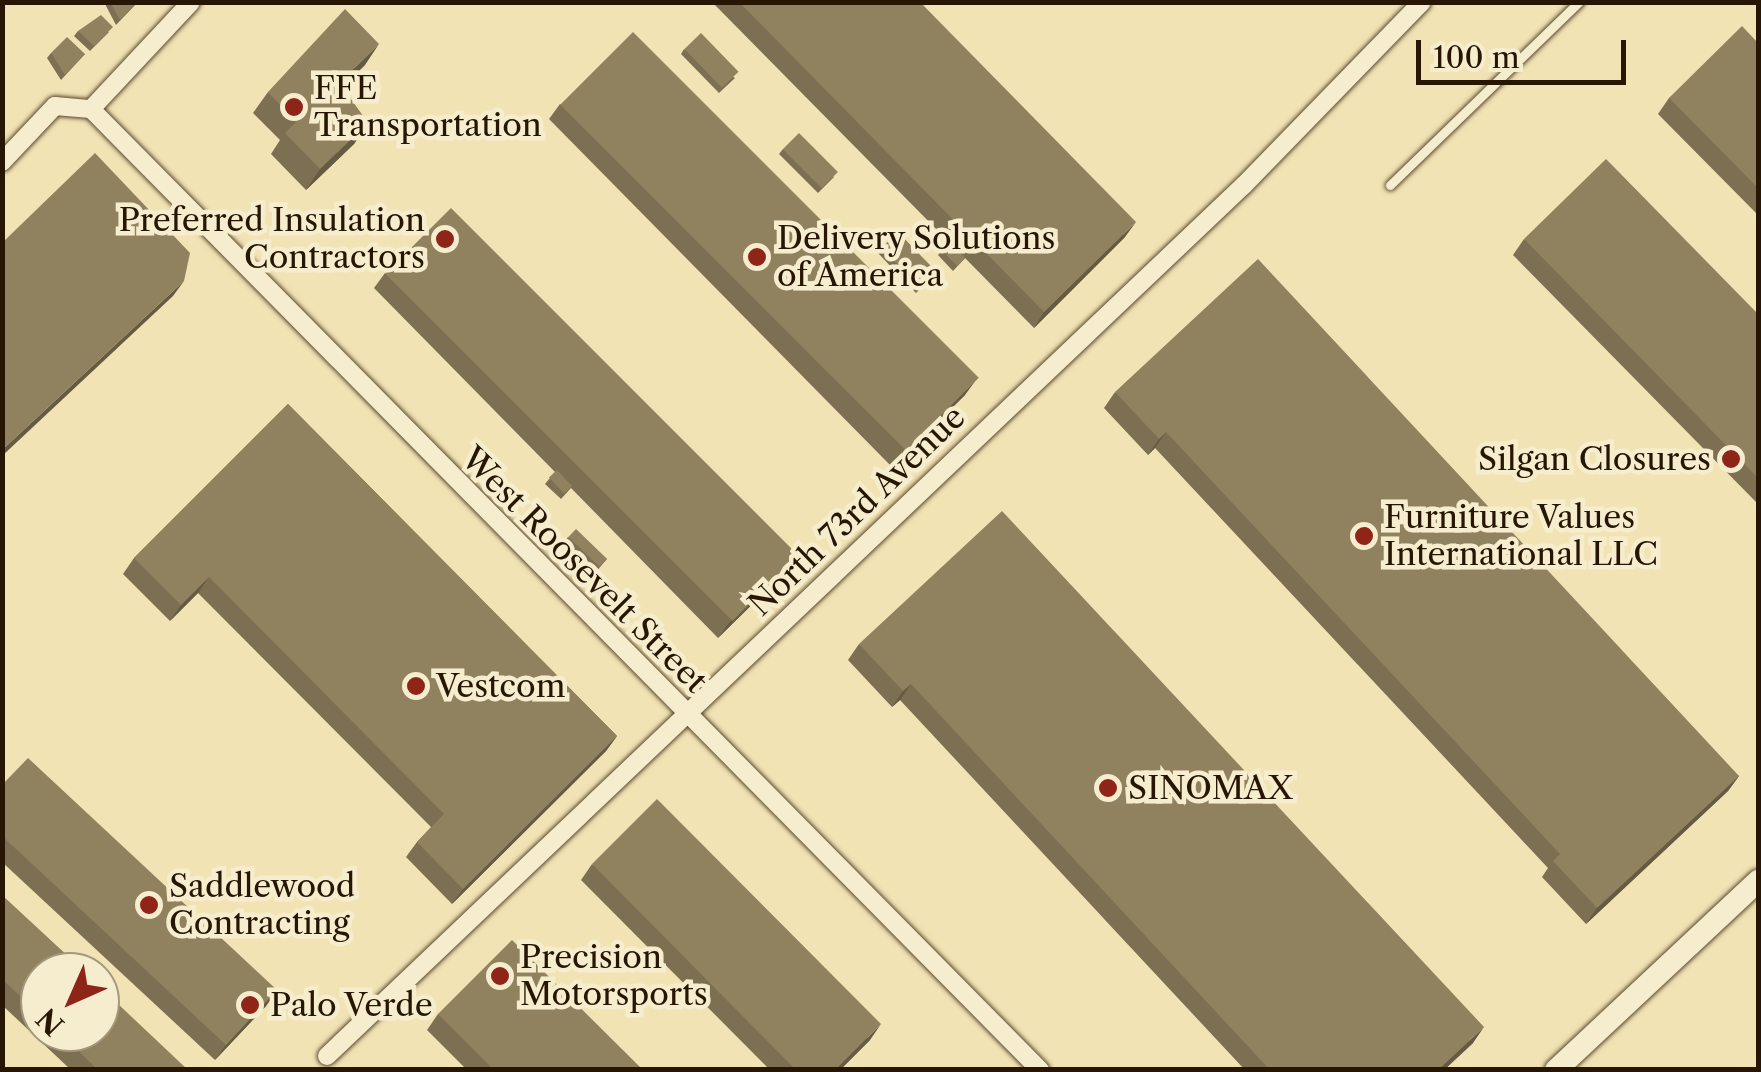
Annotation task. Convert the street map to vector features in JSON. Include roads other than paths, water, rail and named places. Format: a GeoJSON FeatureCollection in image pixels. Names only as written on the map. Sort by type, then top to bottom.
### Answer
{"type":"FeatureCollection","features":[{"type":"Feature","properties":{"kind":"main road"},"geometry":{"type":"LineString","coordinates":[[1556,1070],[1758,881]]}},
{"type":"Feature","properties":{"kind":"street","name":"North 73rd Avenue"},"geometry":{"type":"LineString","coordinates":[[326,1056],[1244,185],[1422,2]]}},
{"type":"Feature","properties":{"kind":"street"},"geometry":{"type":"LineString","coordinates":[[2,162],[54,106],[90,109],[180,6]]}},
{"type":"Feature","properties":{"kind":"street","name":"West Roosevelt Street"},"geometry":{"type":"LineString","coordinates":[[90,109],[1040,1070]]}},
{"type":"Feature","properties":{"kind":"lane"},"geometry":{"type":"LineString","coordinates":[[1390,185],[1578,2]]}},
{"type":"Feature","properties":{"kind":"place","name":"FFE Transportation"},"geometry":{"type":"Point","coordinates":[294,107]}},
{"type":"Feature","properties":{"kind":"place","name":"Preferred Insulation Contractors"},"geometry":{"type":"Point","coordinates":[445,239]}},
{"type":"Feature","properties":{"kind":"place","name":"Delivery Solutions of America"},"geometry":{"type":"Point","coordinates":[757,257]}},
{"type":"Feature","properties":{"kind":"place","name":"Silgan Closures"},"geometry":{"type":"Point","coordinates":[1731,459]}},
{"type":"Feature","properties":{"kind":"place","name":"Furniture Values International LLC"},"geometry":{"type":"Point","coordinates":[1364,536]}},
{"type":"Feature","properties":{"kind":"place","name":"Vestcom"},"geometry":{"type":"Point","coordinates":[416,686]}},
{"type":"Feature","properties":{"kind":"place","name":"SINOMAX"},"geometry":{"type":"Point","coordinates":[1108,788]}},
{"type":"Feature","properties":{"kind":"place","name":"Saddlewood Contracting"},"geometry":{"type":"Point","coordinates":[149,905]}},
{"type":"Feature","properties":{"kind":"place","name":"Precision Motorsports"},"geometry":{"type":"Point","coordinates":[500,976]}},
{"type":"Feature","properties":{"kind":"place","name":"Palo Verde"},"geometry":{"type":"Point","coordinates":[250,1005]}}]}
